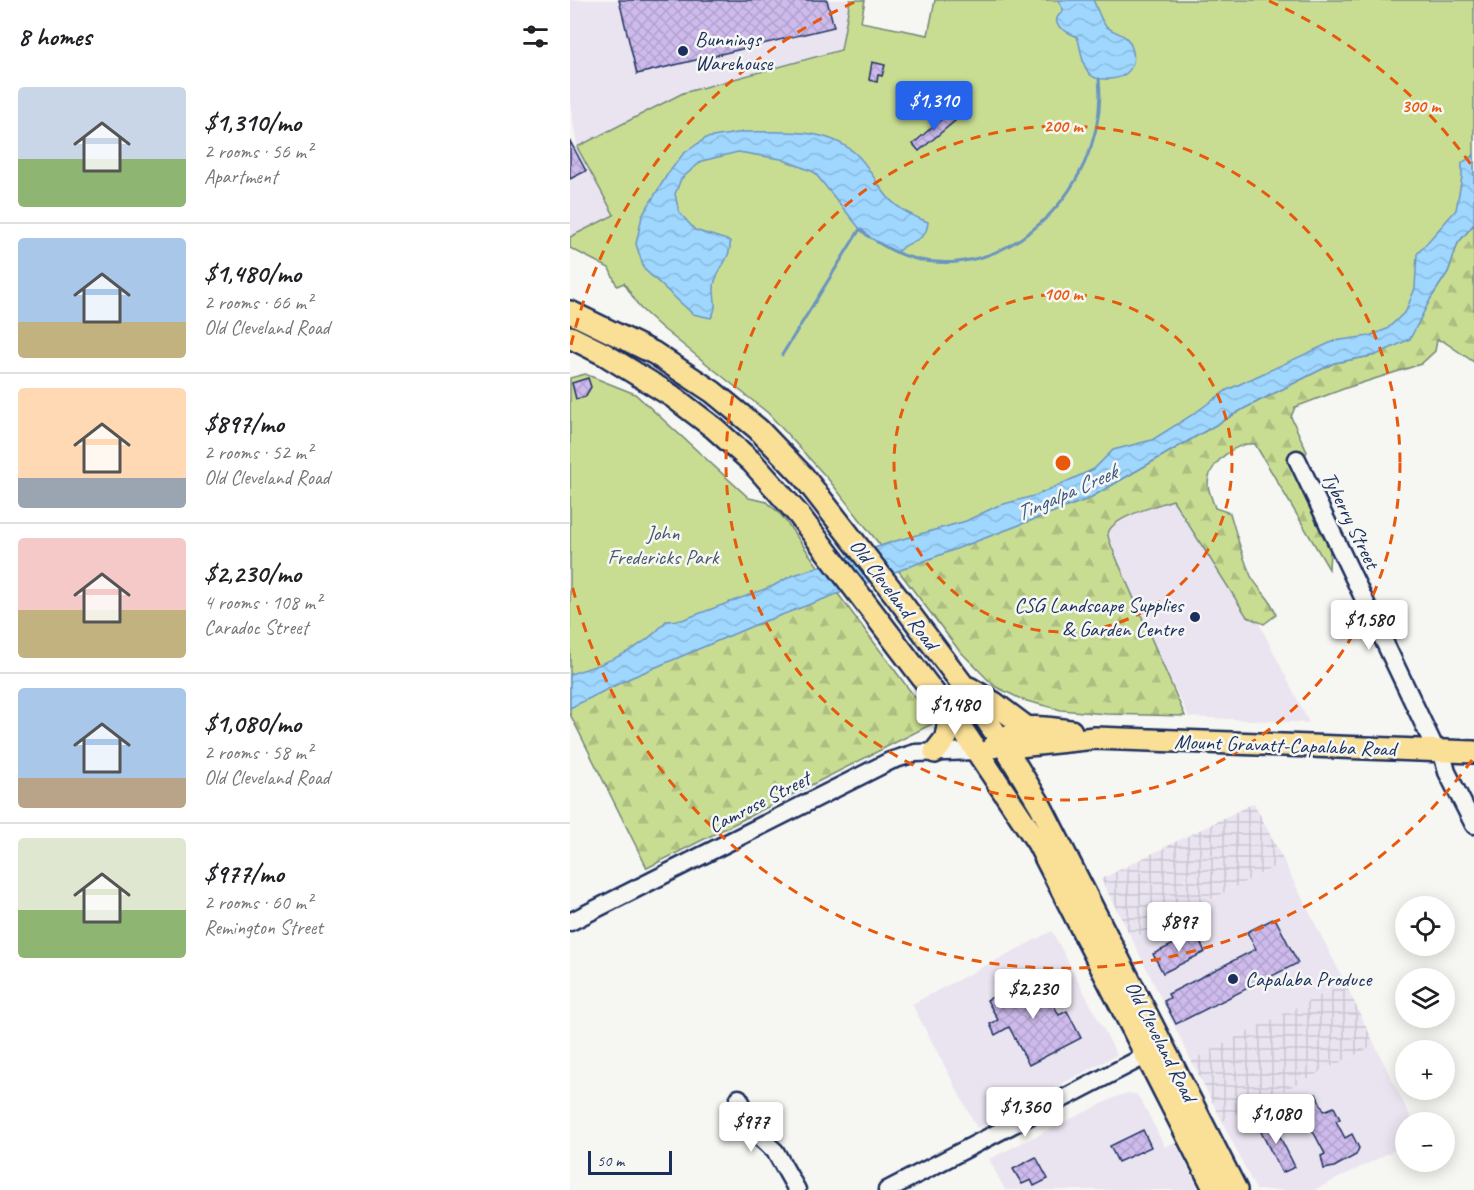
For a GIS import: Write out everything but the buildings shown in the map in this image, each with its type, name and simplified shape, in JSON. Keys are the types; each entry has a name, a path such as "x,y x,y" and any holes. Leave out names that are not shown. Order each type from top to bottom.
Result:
{"main road":[{"name":"Old Cleveland Road","path":"570,312 639,344 713,392 758,429 792,463 816,492 897,597 963,685 1028,784 1082,885 1236,1190"},
{"name":"Old Cleveland Road","path":"570,337 634,371 672,396 714,428 752,462 798,514 950,714 1038,843 1215,1190"},
{"path":"963,685 994,703 1026,727"},
{"path":"935,752 946,738 950,714"},
{"name":"Mount Gravatt-Capalaba Road","path":"1003,744 1009,736 1026,727 1081,732 1095,738"},
{"name":"Mount Gravatt-Capalaba Road","path":"977,751 1003,744 1019,746 1095,738 1474,752"},
{"path":"1028,784 1031,763 1038,752 1065,741"}],"street":[{"name":"Tyberry Street","path":"1297,459 1474,825"},
{"name":"Camrose Street","path":"570,922 909,754 977,751"},
{"path":"887,1190 1147,1055"},
{"path":"739,1098 758,1136 775,1151 797,1190"}],"shaded area":[{"path":"570,0 850,0 842,50 578,147 614,215 570,237 570,151 577,147 570,103"},
{"path":"1188,481 1309,723 1189,717 1094,523"},
{"path":"1254,803 1284,862 1132,939 1101,879"},
{"path":"1284,862 1345,983 1191,1060 1132,939"},
{"path":"1052,931 1117,1055 977,1128 912,1004"},
{"path":"1345,983 1375,1045 1222,1121 1191,1060"},
{"path":"1375,1045 1395,1086 1395,1100 1402,1100 1408,1112 1395,1112 1395,1150 1314,1190 1256,1190 1222,1121"},
{"path":"1129,1093 1137,1095 1142,1102 1165,1147 1175,1142 1199,1190 1005,1190 989,1159 1118,1096"}],"green space":[{"path":"850,0 865,0 861,22 928,35 935,0 1474,0 1474,189 1399,330 1339,349 1131,464 891,559 829,480 768,413 640,308 624,283 617,286 609,268 570,248 570,237 614,215 577,147 683,93 841,50"},
{"path":"1474,224 1474,362 1443,341 1437,340 1435,351 1421,364 1295,407 1291,417 1307,452 1296,467 1330,549 1329,569 1255,444 1240,446 1224,455 1209,476 1208,484 1215,508 1230,513 1251,576 1271,603 1276,615 1264,624 1247,617 1173,500 1135,513 1116,523 1110,529 1108,535 1111,545 1185,716 1106,714 1061,710 1023,700 994,686 958,649 898,570 1088,499 1245,408 1334,363 1376,355 1431,298 1448,272 1458,243"},
{"name":"John Fredericks Park","path":"585,374 635,394 749,498 767,502 782,516 827,579 570,685 570,378"},
{"path":"827,579 934,723 647,868 570,714 570,685"}],"water":[{"path":"1058,0 1093,0 1105,25 1124,36 1130,43 1133,60 1130,70 1116,78 1103,79 1098,79 1088,73 1077,37 1063,30 1056,22 1063,10"},
{"path":"744,132 802,133 830,139 843,145 863,161 892,202 928,222 927,229 920,238 896,253 860,229 814,172 781,159 738,152 702,161 681,179 675,194 679,212 695,230 730,241 730,246 715,281 714,313 711,318 693,314 644,269 636,244 642,216 683,154 706,138"},
{"name":"Tingalpa Creek","path":"1474,155 1474,224 1458,243 1448,272 1431,298 1410,339 1376,355 1334,363 1245,408 1088,499 755,625 628,679 570,708 570,674 622,655 646,640 666,621 682,620 773,586 791,576 892,542 966,521 997,506 1037,495 1094,469 1113,450 1152,440 1227,390 1334,341 1369,336 1387,329 1406,311 1415,288 1417,254 1456,210 1462,163"}],"waterway":[{"path":"877,242 918,259 959,262 998,251 1033,229 1063,199 1085,162 1097,122 1099,79"},
{"path":"782,355 860,229 869,237"}],"place":[{"name":"Bunnings Warehouse","path":"683,51"},
{"name":"CSG Landscape Supplies & Garden Centre","path":"1195,617"},
{"name":"Capalaba Produce","path":"1233,979"}]}
